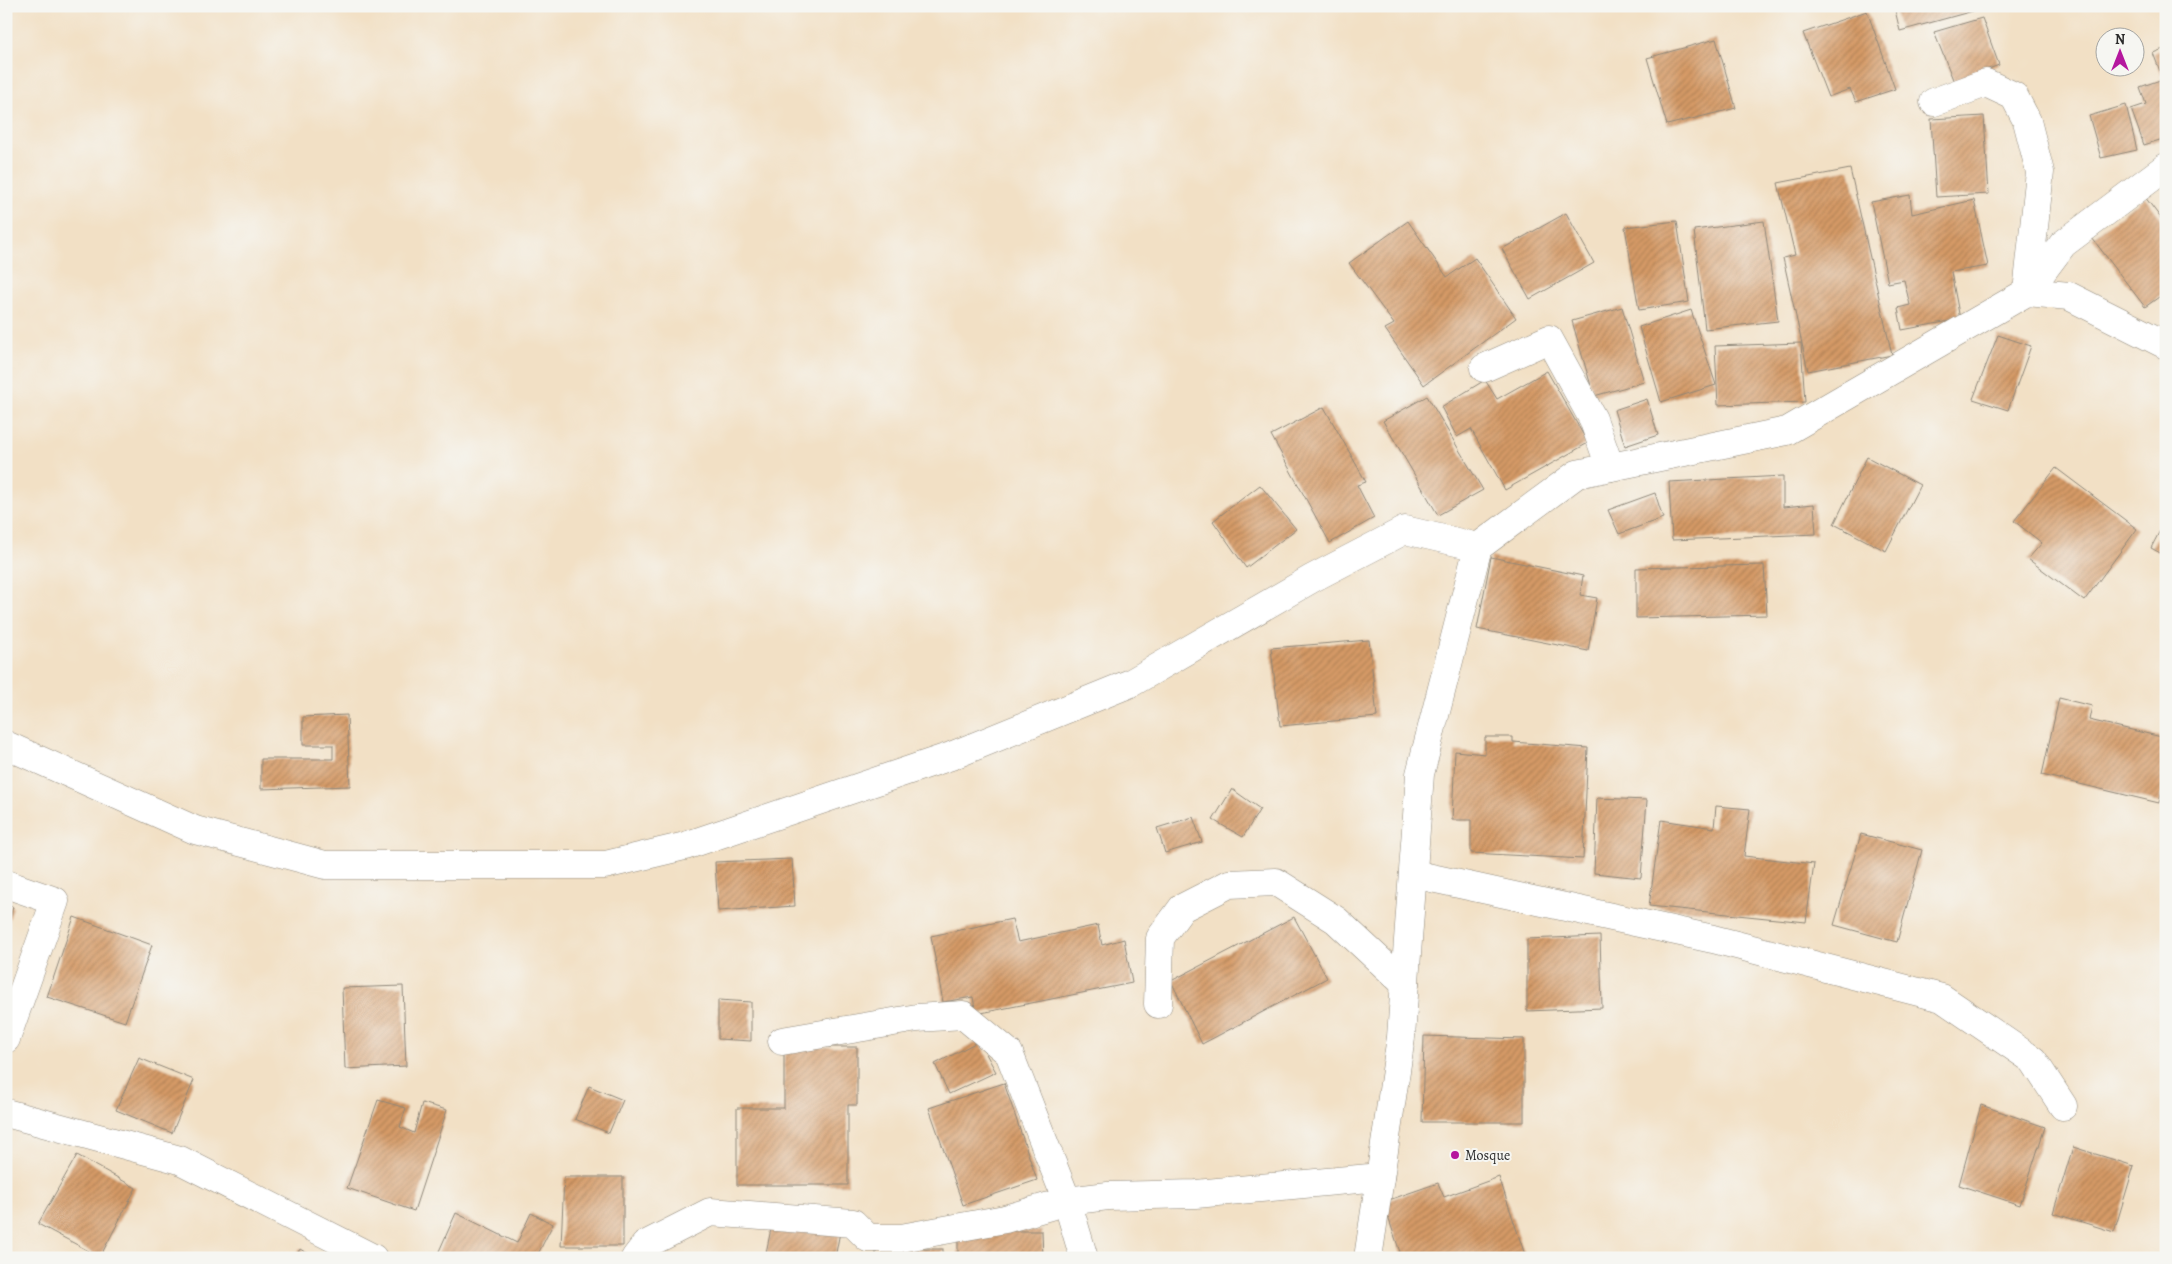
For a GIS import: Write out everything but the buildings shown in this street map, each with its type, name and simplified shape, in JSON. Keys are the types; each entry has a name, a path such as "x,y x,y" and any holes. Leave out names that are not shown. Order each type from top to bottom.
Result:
{"street":[{"path":"1934,102 1986,84 2014,96 2027,120 2040,172 2027,292"},
{"path":"1368,1258 1401,1037 1420,774 1478,547 1577,474 1787,431 2027,292 2063,244 2166,167"},
{"path":"2027,292 2069,296 2166,345"},
{"path":"1484,368 1549,339 1593,419 1610,467"},
{"path":"6,745 195,830 325,865 605,865 686,846 951,756 1131,683 1313,578 1404,530 1478,547"},
{"path":"1413,874 1713,939 1942,998 2033,1060 2063,1106"},
{"path":"1158,1004 1160,938 1182,908 1229,884 1276,882 1336,920 1404,984"},
{"path":"6,884 55,901 6,1039"},
{"path":"782,1041 917,1018 962,1015 1009,1053 1067,1201 1084,1258"},
{"path":"6,1113 180,1160 373,1258"},
{"path":"635,1258 645,1245 710,1212 852,1223 868,1238 901,1238 1005,1218 1067,1201 1108,1196 1196,1194 1380,1177"}],"place":[{"name":"Mosque","path":"1455,1155"}]}
